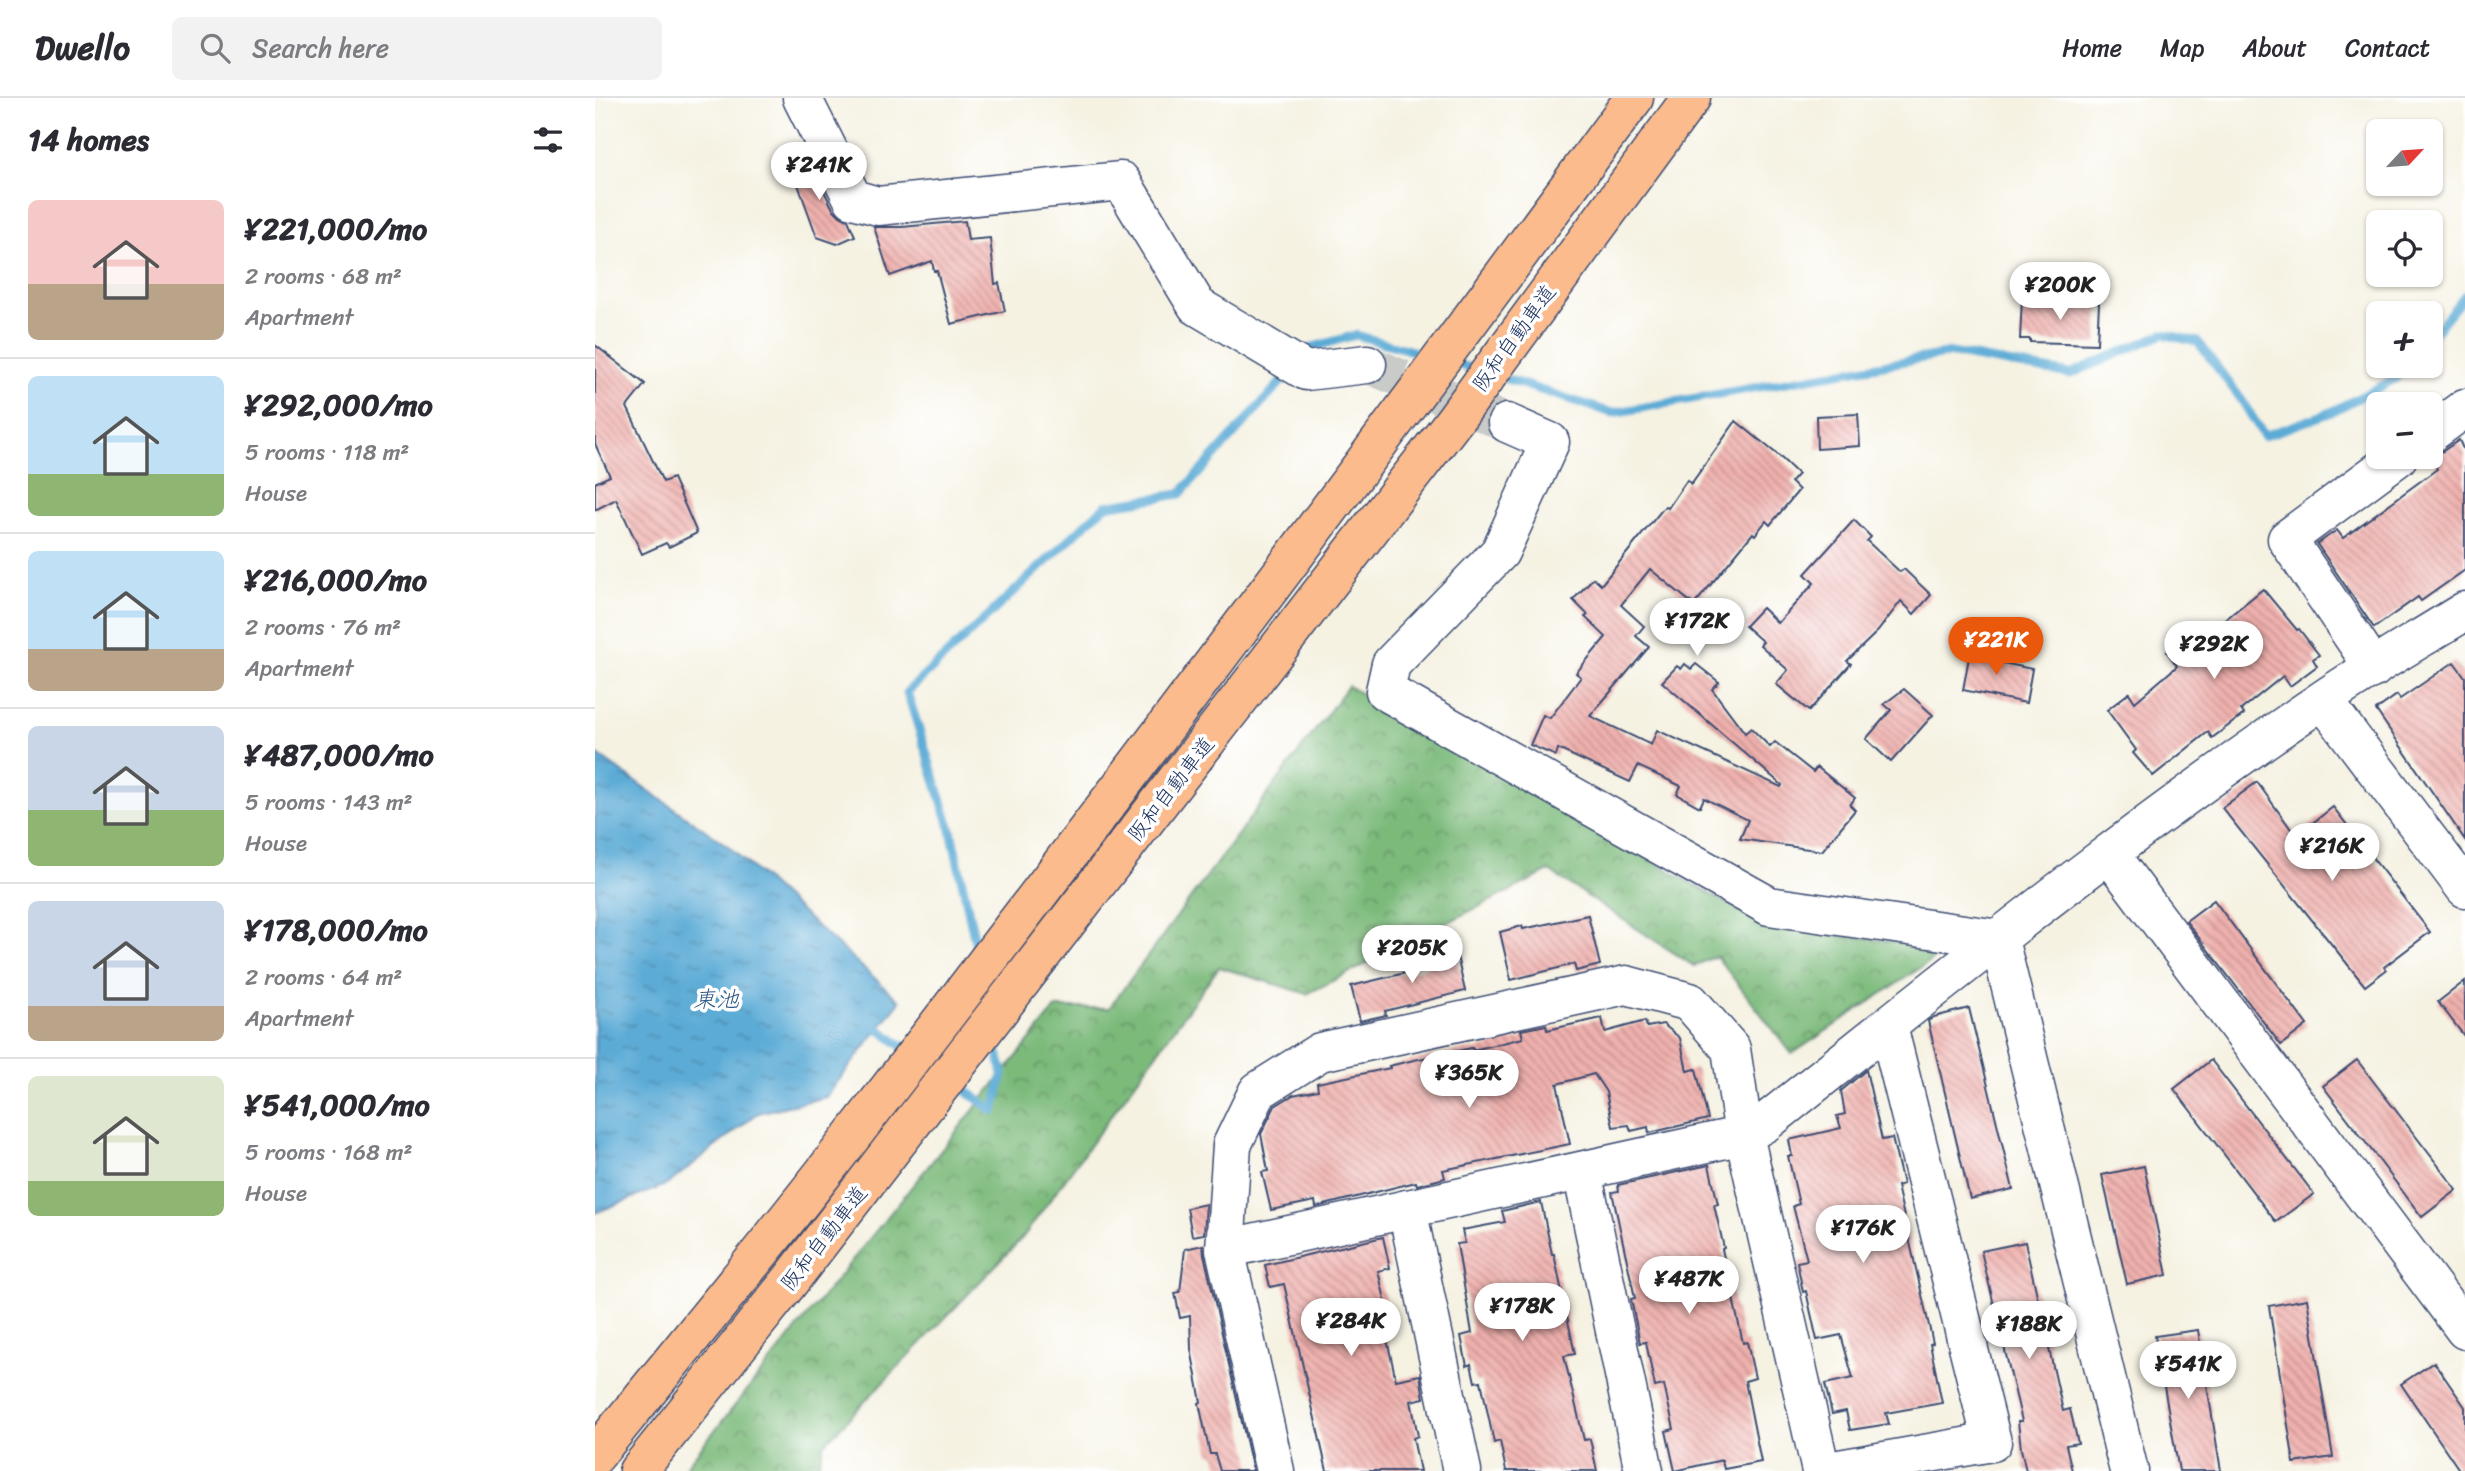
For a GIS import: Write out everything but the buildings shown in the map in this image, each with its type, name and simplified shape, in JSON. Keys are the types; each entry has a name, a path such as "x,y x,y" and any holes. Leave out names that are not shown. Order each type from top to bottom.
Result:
{"highway":[{"name":"阪和自動車道","path":"595,1456 829,1166 982,968 1479,309 1634,98"},
{"name":"阪和自動車道","path":"638,1471 1013,994 1455,418 1691,98"}],"street":[{"path":"802,98 853,199 878,206 1121,181 1197,306 1306,371 1367,364"},
{"path":"2443,424 2465,408"},
{"path":"1507,423 1550,442 1500,552 1391,664 1385,691 1769,906 1999,939"},
{"path":"2374,668 2287,539 2382,469"},
{"path":"1225,1250 1744,1135 1765,1123 2186,796 2323,700 2465,611"},
{"path":"2323,700 2465,888"},
{"path":"2110,855 2465,1329"},
{"path":"1999,939 2129,1471"},
{"path":"1275,1471 1225,1250 1232,1145 1258,1091 1320,1052 1626,985 1690,1002 1731,1049 1744,1135 1821,1471"},
{"path":"1828,1471 1992,1442 1888,1026"},
{"path":"1582,1171 1644,1471"},
{"path":"1407,1209 1462,1471"}],"green space":[{"path":"1348,686 1768,927 1950,948 1792,1054 1716,956 1694,966 1549,871 1307,994 1219,967 1023,1237 824,1444 817,1471 682,1471 1056,1008 1109,1008"}],"water":[{"name":"東池","path":"595,753 728,846 900,1001 826,1097 758,1113 668,1184 595,1213"}],"waterway":[{"path":"2443,322 2465,295"},
{"path":"1497,376 1612,413 1951,353 2070,374 2163,334 2198,342 2241,399 2264,436 2329,413 2396,378"},
{"path":"1303,358 1313,347 1356,335 1430,356"},
{"path":"1450,362 1480,371"},
{"path":"978,956 951,830 907,692 1105,506 1180,494 1291,371"},
{"path":"869,1022 909,1051"},
{"path":"955,1083 994,1111 1003,1074 994,1035"}],"tunnel":[{"path":"1367,364 1507,423"}]}
